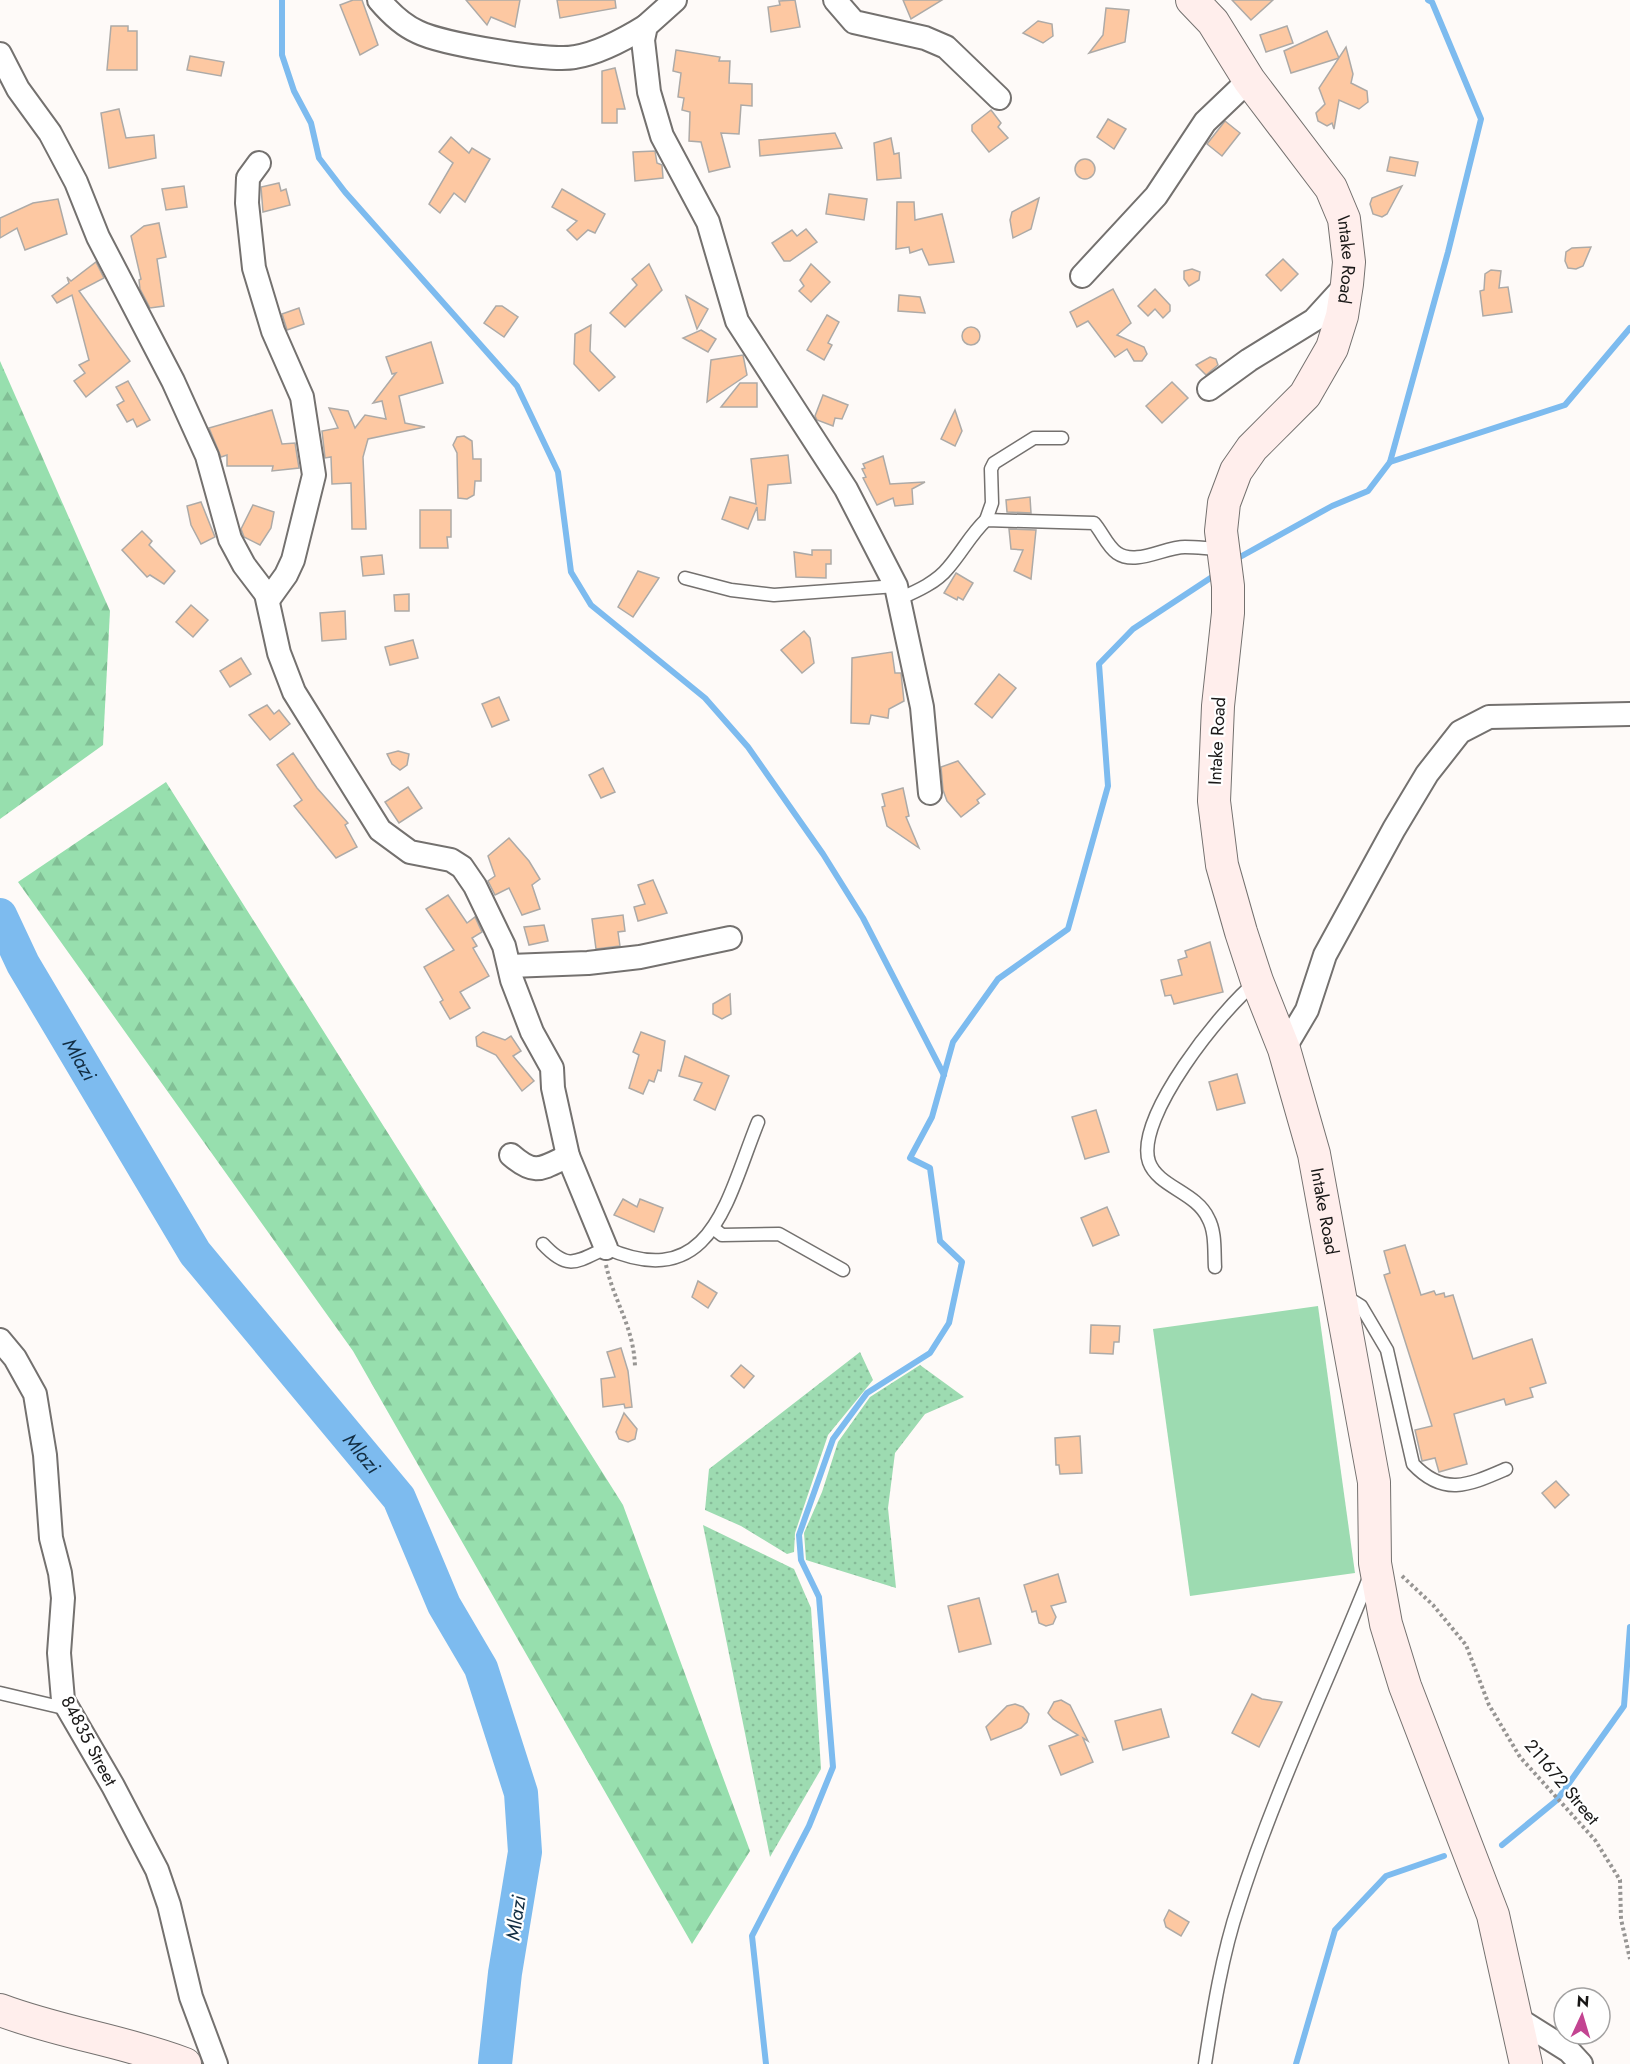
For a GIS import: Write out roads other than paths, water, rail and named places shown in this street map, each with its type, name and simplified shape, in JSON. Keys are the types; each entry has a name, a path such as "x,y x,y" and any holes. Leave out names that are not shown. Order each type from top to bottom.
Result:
{"street":[{"path":"379,0 388,11 418,33 459,45 554,58 574,58 594,52 646,27 675,0"},
{"path":"835,0 854,21 925,38 946,47 999,98"},
{"name":"Intake Road","path":"1192,0 1213,22 1249,80 1331,188 1344,219 1349,262 1347,284 1339,327 1332,348 1305,395 1252,448 1236,471 1224,503 1221,531 1228,613 1218,706 1214,801 1222,864 1257,981 1284,1049 1314,1154 1342,1293 1374,1482 1375,1557 1386,1624 1405,1686 1493,1915 1518,2019 1526,2064"},
{"path":"646,27 643,40 649,92 662,136 708,222 737,321 846,489 899,592 922,707 930,794"},
{"path":"0,54 18,88 50,133 76,182 98,237 173,381 207,456 230,539 268,600 279,653 294,692 380,830 410,852 446,858 462,867 475,886 504,946 512,980 532,1032 552,1068 553,1088 568,1156 606,1248"},
{"path":"1082,276 1156,196 1205,122 1249,80"},
{"path":"259,163 248,178 247,203 254,268 273,331 302,397 314,475 293,560 286,576 268,600"},
{"path":"1209,389 1249,360 1314,320 1347,284"},
{"path":"1284,1049 1307,1010 1325,955 1394,829 1427,774 1460,732 1490,717 1630,714"},
{"path":"510,966 588,963 640,957 730,938"},
{"path":"512,1155 526,1168 535,1170 568,1156"},
{"name":"84835 Street","path":"0,1340 15,1358 35,1394 45,1455 51,1538 60,1572 63,1598 60,1679 63,1700 113,1786 157,1870 169,1905 191,1997 216,2064"},
{"path":"0,2010 67,2031 154,2052 185,2064"},
{"path":"1518,2019 1569,2051 1581,2064"}],"lane":[{"path":"685,578 731,590 766,594 899,592 921,589 947,570 975,531 986,520 992,503 991,469 994,463 1034,438 1062,438"},
{"path":"986,520 1094,523 1109,545 1117,553 1127,557 1143,557 1184,547 1223,549"},
{"path":"1215,1268 1213,1230 1208,1217 1187,1193 1157,1174 1149,1163 1149,1130 1170,1089 1192,1056 1235,998 1257,981"},
{"path":"543,1244 557,1259 567,1262 580,1260 606,1248 627,1257 664,1261 684,1256 699,1245 713,1228 758,1122"},
{"path":"713,1228 722,1235 779,1234 843,1270"},
{"path":"1342,1293 1361,1306 1387,1350 1413,1464 1426,1477 1439,1484 1460,1485 1506,1469"},
{"path":"1205,2064 1212,2014 1238,1905 1375,1557"},
{"path":"0,1693 68,1708"}],"waterway":[{"path":"282,0 282,55 294,91 311,123 319,158 345,192 517,386 558,472 571,572 591,605 705,698 748,747 823,854 863,918 944,1075"},
{"path":"1390,462 1448,252 1481,119 1432,2 1428,0"},
{"path":"1240,557 1332,506 1368,491 1390,462 1565,405 1630,328"},
{"path":"766,2064 752,1936 809,1826 833,1767 819,1597 801,1560 799,1535 833,1439 867,1393 930,1353 949,1323 962,1262 940,1241 930,1168 910,1158 932,1117 953,1042 998,979 1068,929 1108,786 1099,664 1133,629 1212,577"},
{"name":"Mlazi","path":"0,915 23,964 195,1253 399,1498 444,1605 481,1668 521,1793 525,1852 505,1973 495,2064"},
{"path":"1502,1845 1557,1800 1624,1706 1630,1627"},
{"path":"1296,2064 1335,1930 1386,1876 1444,1856"}]}
